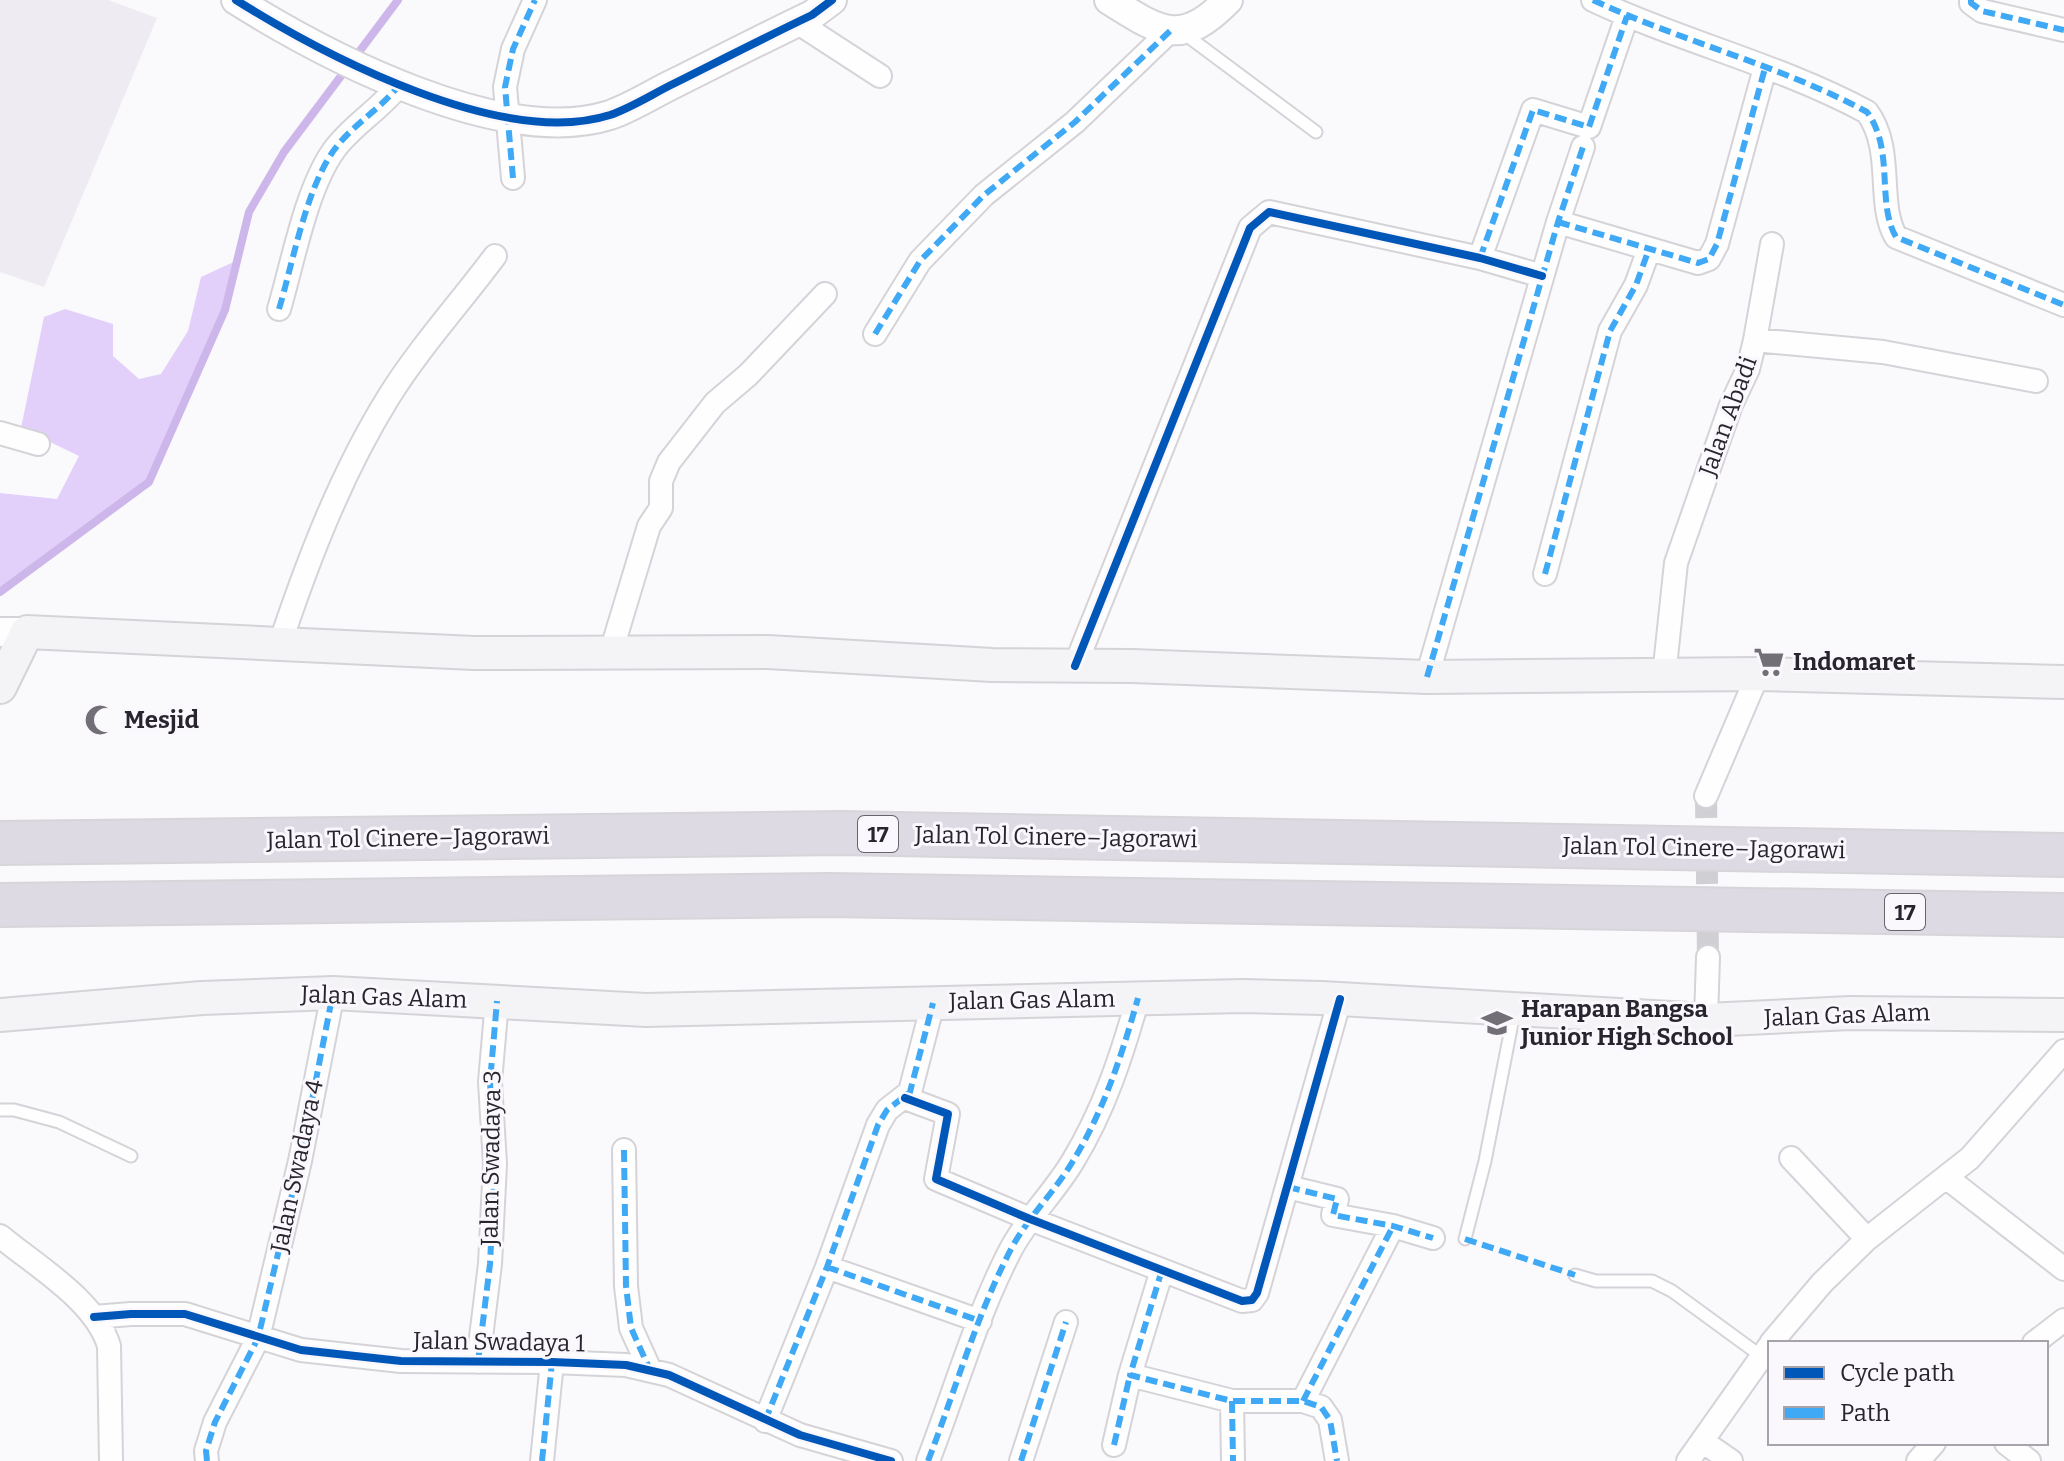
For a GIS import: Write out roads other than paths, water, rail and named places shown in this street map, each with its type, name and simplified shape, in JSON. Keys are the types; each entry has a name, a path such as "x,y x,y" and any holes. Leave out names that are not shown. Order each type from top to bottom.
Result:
{"highway":[{"path":"1755,849 2064,829"},
{"name":"Jalan Tol Cinere–Jagorawi","path":"0,843 840,833 2064,855"},
{"name":"17","path":"0,905 829,895 2064,915"},
{"path":"1745,909 2064,944"}],"main road":[{"path":"0,687 13,632 474,653 768,652 992,665 1427,677 1758,674 2064,682"},
{"name":"Jalan Gas Alam","path":"0,1015 202,998 333,993 633,1010 1138,998 1340,999 1706,1020 1887,1013 2064,1015"}],"street":[{"path":"236,0 370,73 506,119 553,123 609,115 797,22 832,0"},
{"path":"513,178 505,87 513,49 535,0"},
{"path":"1109,0 1148,23 1176,31"},
{"path":"875,334 920,261 984,195 1075,122 1176,31 1214,14 1228,0"},
{"path":"1971,0 1982,11 2064,30"},
{"path":"1598,1 1627,16 1765,68 1867,112 1880,140 1890,222 1896,237 2064,305"},
{"path":"1480,258 1533,110 1589,127 1627,16"},
{"path":"797,22 880,76"},
{"path":"1558,222 1698,263 1709,259 1717,244 1765,68"},
{"path":"279,309 315,185 325,164 351,131 400,84"},
{"path":"1427,677 1542,276 1583,147"},
{"path":"1075,666 1250,228 1269,212 1480,258 1542,276"},
{"path":"1755,340 1772,244"},
{"path":"1545,574 1610,331 1636,285 1649,249"},
{"path":"280,644 306,566 375,421 391,394 495,256"},
{"path":"611,652 649,526 661,508 661,481 669,462 715,403 748,375 825,294"},
{"name":"Jalan Abadi","path":"1664,676 1676,563 1731,405 1748,369 1755,340 1883,352 2036,381"},
{"path":"0,433 38,444"},
{"path":"1706,796 1758,674"},
{"path":"1706,1020 1708,957"},
{"name":"Jalan Swadaya 4","path":"207,1461 206,1451 215,1422 258,1338 300,1161 333,993"},
{"path":"928,1461 980,1321 1011,1249 1072,1164 1091,1130 1120,1062 1138,998"},
{"path":"905,1098 948,1114 936,1179 1242,1301 1252,1300 1257,1293 1288,1187 1340,999"},
{"name":"Jalan Swadaya 3","path":"478,1362 490,1264 495,1164 490,1082 497,1001"},
{"path":"765,1421 827,1267 878,1125 887,1110 910,1092 933,1003"},
{"path":"1774,1341 1822,1283 1867,1239 1916,1198 1947,1178 1977,1150 2064,1051"},
{"path":"624,1150 631,1328 650,1370"},
{"path":"1791,1158 1867,1239"},
{"path":"1947,1178 2064,1269"},
{"path":"1288,1187 1337,1199 1333,1215 1393,1226 1433,1238"},
{"path":"1303,1401 1393,1226"},
{"path":"0,1236 60,1284 104,1331 109,1346 111,1461"},
{"path":"827,1267 980,1321"},
{"path":"1114,1445 1130,1375 1162,1270"},
{"name":"Jalan Swadaya 1","path":"94,1317 185,1314 301,1350 356,1357 401,1361 626,1365 669,1375 765,1421 837,1447 891,1461"},
{"path":"2037,1341 2064,1320"},
{"path":"1021,1461 1066,1322"},
{"path":"1688,1461 1768,1348"},
{"path":"542,1461 552,1362"},
{"path":"1130,1375 1232,1401 1303,1401 1321,1407 1330,1420 1337,1461"},
{"path":"1232,1401 1233,1461"},
{"path":"1702,1441 1731,1461"},
{"path":"1918,1461 1932,1445"},
{"path":"2009,1445 2029,1461"}],"lane":[{"path":"1176,31 1316,132"},
{"path":"1465,1239 1485,1161 1514,1010"},
{"path":"0,1110 14,1110 59,1122 131,1156"},
{"path":"1575,1275 1596,1281 1652,1281 1768,1348"}],"waterway":[{"path":"0,592 149,482 225,310 249,212 284,152 398,0"}],"tunnel":[{"path":"1706,796 1708,957"}],"place":[{"name":"Indomaret","path":"1769,662"},
{"name":"Mesjid","path":"100,720"},
{"name":"Harapan Bangsa Junior High School","path":"1497,1023"}]}
